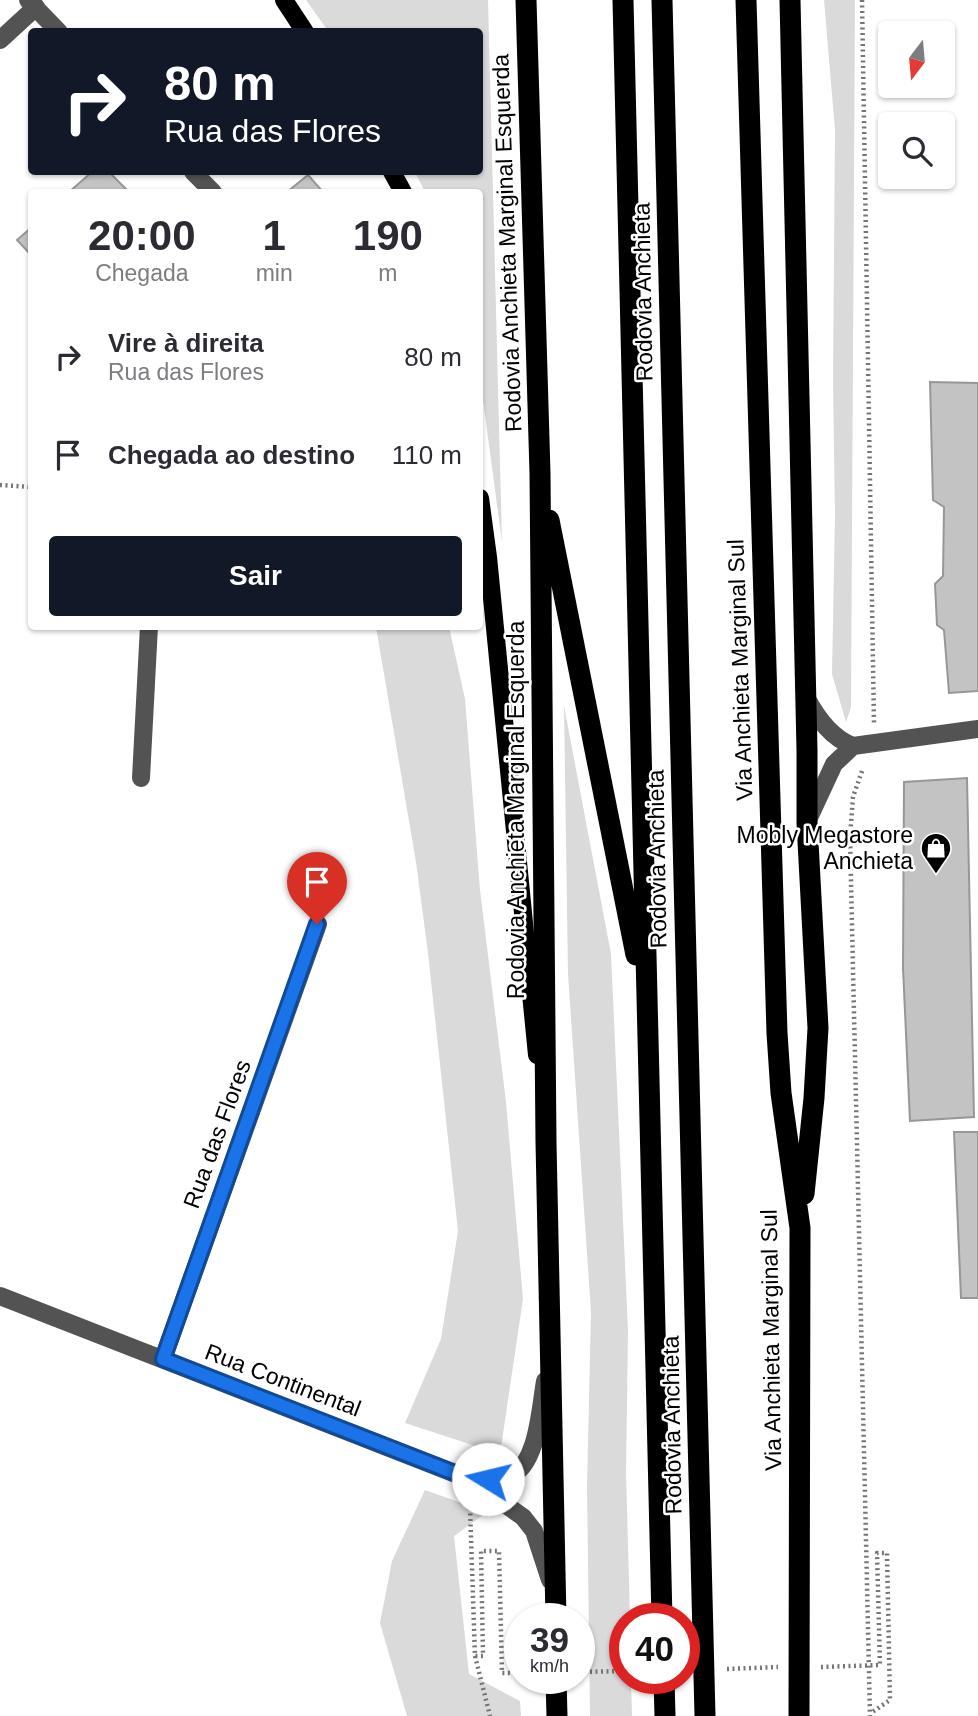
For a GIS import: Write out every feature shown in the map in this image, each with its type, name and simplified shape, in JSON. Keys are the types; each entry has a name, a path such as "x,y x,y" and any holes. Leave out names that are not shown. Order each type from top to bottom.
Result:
{"highway":[{"name":"Rodovia Anchieta Marginal Esquerda","path":"526,0 540,473 545,1142 555,1603"},
{"name":"Rodovia Anchieta","path":"623,0 662,1603"},
{"name":"Rodovia Anchieta","path":"662,0 705,1716"},
{"name":"Via Anchieta Marginal Sul","path":"746,0 777,1033 800,1228 799,1716"},
{"path":"790,0 807,823 818,1028 814,1098 800,1228"},
{"path":"540,473 648,1017"},
{"path":"556,1694 557,1716"},
{"path":"664,1694 665,1716"}],"main road":[{"path":"284,0 302,28"},
{"path":"484,550 545,1142"}],"street":[{"path":"0,40 32,4 55,28"},
{"path":"196,175 210,189"},
{"path":"141,778 149,630"},
{"path":"805,695 824,726 838,739 853,746 978,729"},
{"path":"807,823 834,764 853,746"},
{"name":"Rua das Flores","path":"163,1359 317,924"},
{"name":"Rua Continental","path":"0,1296 470,1479 523,1517 534,1531 555,1597"},
{"name":"Rua Continental","path":"470,1479 507,1478 521,1470 532,1452 550,1356"}],"path":[{"path":"862,0 875,745 859,776 853,797 850,837 870,1715"},
{"path":"0,485 28,487"},
{"path":"470,1479 475,1656 490,1716"},
{"path":"475,1656 483,1656 481,1551 499,1551 504,1673"},
{"path":"870,1715 890,1700 887,1553 877,1553 880,1665"}],"shaded area":[{"path":"306,0 488,0 502,542 483,400 483,189 424,189 416,175 483,175 483,28 326,28"},
{"path":"824,0 855,0 851,707 846,722 832,674 835,516 835,130"},
{"path":"377,630 450,630 465,699 480,890 506,1102 523,1299 500,1454 405,1423 441,1339 458,1231 416,862"},
{"path":"564,706 611,954 628,1331 626,1472 630,1603 609,1603 609,1694 631,1694 632,1716 590,1716 590,1694 595,1694 595,1603 589,1603 587,1485 591,1312 568,974"},
{"path":"425,1490 487,1512 454,1536 469,1674 520,1701 521,1716 407,1716 380,1623 392,1561"}],"building":[{"path":"89,175 112,175 126,189 72,189"},
{"path":"308,175 320,189 291,189"},
{"path":"28,230 28,252 17,240"},
{"path":"930,382 978,383 978,691 949,693 944,630 937,625 935,584 943,576 944,507 933,500"},
{"name":"Mobly Megastore Anchieta","path":"967,778 974,1117 910,1121 903,968 904,782"},
{"path":"954,1132 978,1132 978,1298 961,1298"}],"place":[{"name":"Mobly Megastore Anchieta","path":"936,875"}],"route":[{"path":"317,924 163,1359 470,1479 488,1479"}]}
